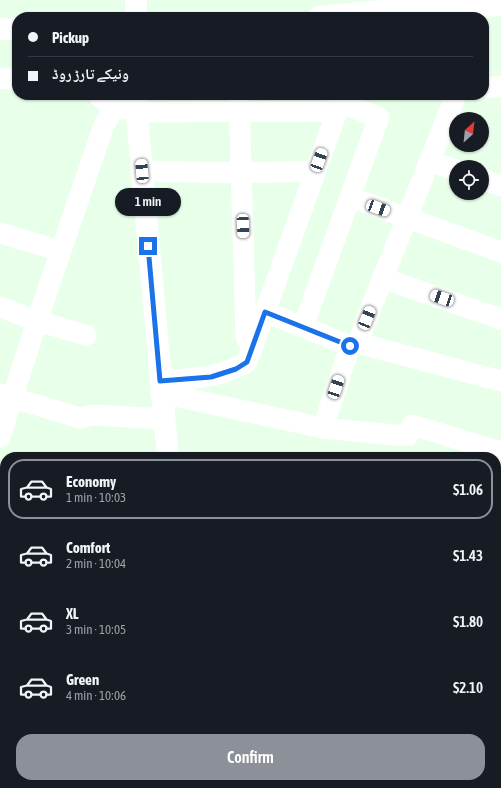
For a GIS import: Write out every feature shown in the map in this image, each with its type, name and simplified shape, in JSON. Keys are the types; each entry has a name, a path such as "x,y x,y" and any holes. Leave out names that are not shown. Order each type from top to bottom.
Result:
{"main road":[{"path":"136,0 136,12"},
{"path":"361,12 378,10 488,10"},
{"path":"0,29 12,29"},
{"path":"136,105 167,452"}],"street":[{"path":"0,78 12,79"},
{"path":"489,87 501,87"},
{"path":"104,100 114,109"},
{"path":"323,428 354,344 454,100"},
{"path":"239,103 246,337 253,347"},
{"path":"161,387 211,377 236,369 247,362 340,103"},
{"path":"0,437 6,396 38,321 104,125 114,109 136,105 340,103 379,117 303,327"},
{"path":"429,161 449,168"},
{"path":"142,171 241,173 315,171"},
{"path":"489,182 501,186"},
{"path":"350,197 501,252"},
{"path":"0,232 61,250"},
{"path":"382,278 501,319"},
{"path":"0,307 86,336"},
{"path":"265,312 303,327 354,344 501,381"},
{"path":"161,387 323,428 408,435 412,425 501,452"},
{"path":"6,396 80,418 94,416 164,419"}],"route":[{"path":"148,246 160,381 211,377 236,369 247,362 265,312 350,346"}]}
